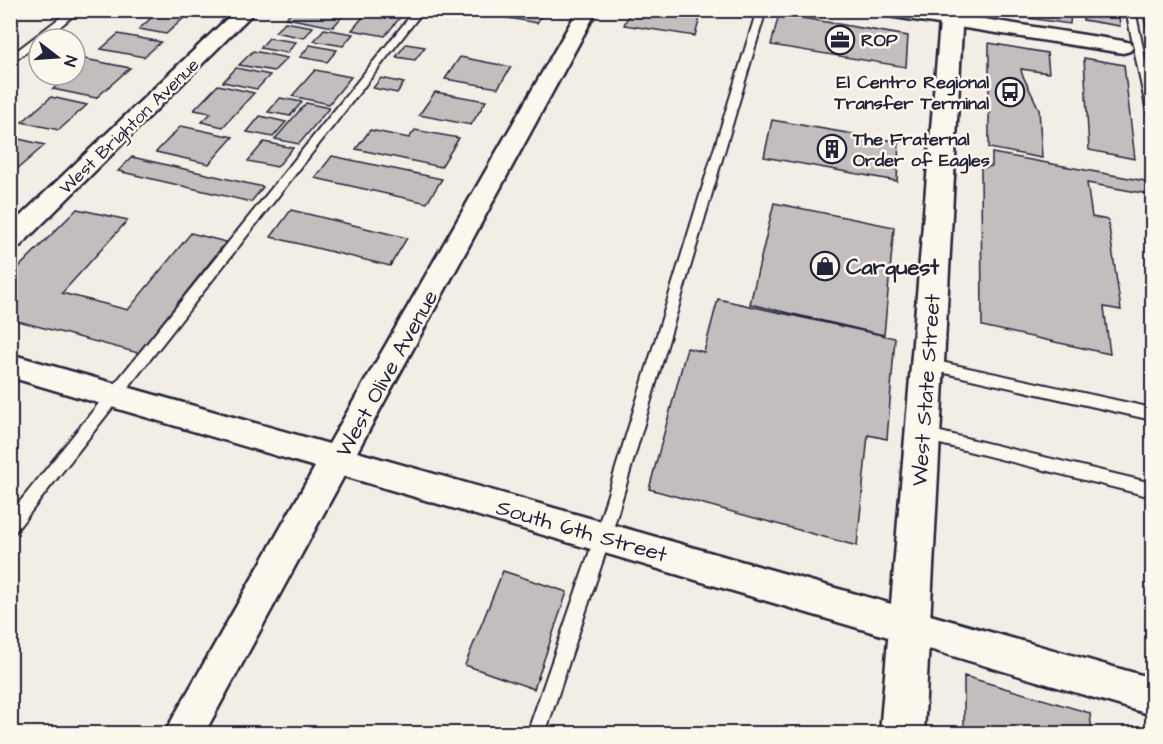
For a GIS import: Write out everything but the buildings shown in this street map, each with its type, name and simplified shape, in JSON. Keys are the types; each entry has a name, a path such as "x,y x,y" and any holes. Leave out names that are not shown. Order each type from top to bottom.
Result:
{"street":[{"name":"West Brighton Avenue","path":"10,241 247,10"},
{"name":"West Olive Avenue","path":"183,734 588,10"},
{"path":"888,10 952,15 1123,47"},
{"name":"West State Street","path":"903,734 908,625 952,15"},
{"name":"South 6th Street","path":"10,365 1152,697"}],"lane":[{"path":"54,27 76,10"},
{"path":"10,527 420,10"},
{"path":"536,734 603,536 762,10"},
{"path":"1130,10 1152,112"},
{"path":"10,61 27,48"},
{"path":"927,364 1152,414"},
{"path":"922,434 1152,490"}],"place":[{"name":"ROP","path":"840,40"},
{"name":"El Centro Regional Transfer Terminal","path":"1010,92"},
{"name":"The Fraternal Order of Eagles","path":"832,149"},
{"name":"Carquest","path":"825,266"}]}
